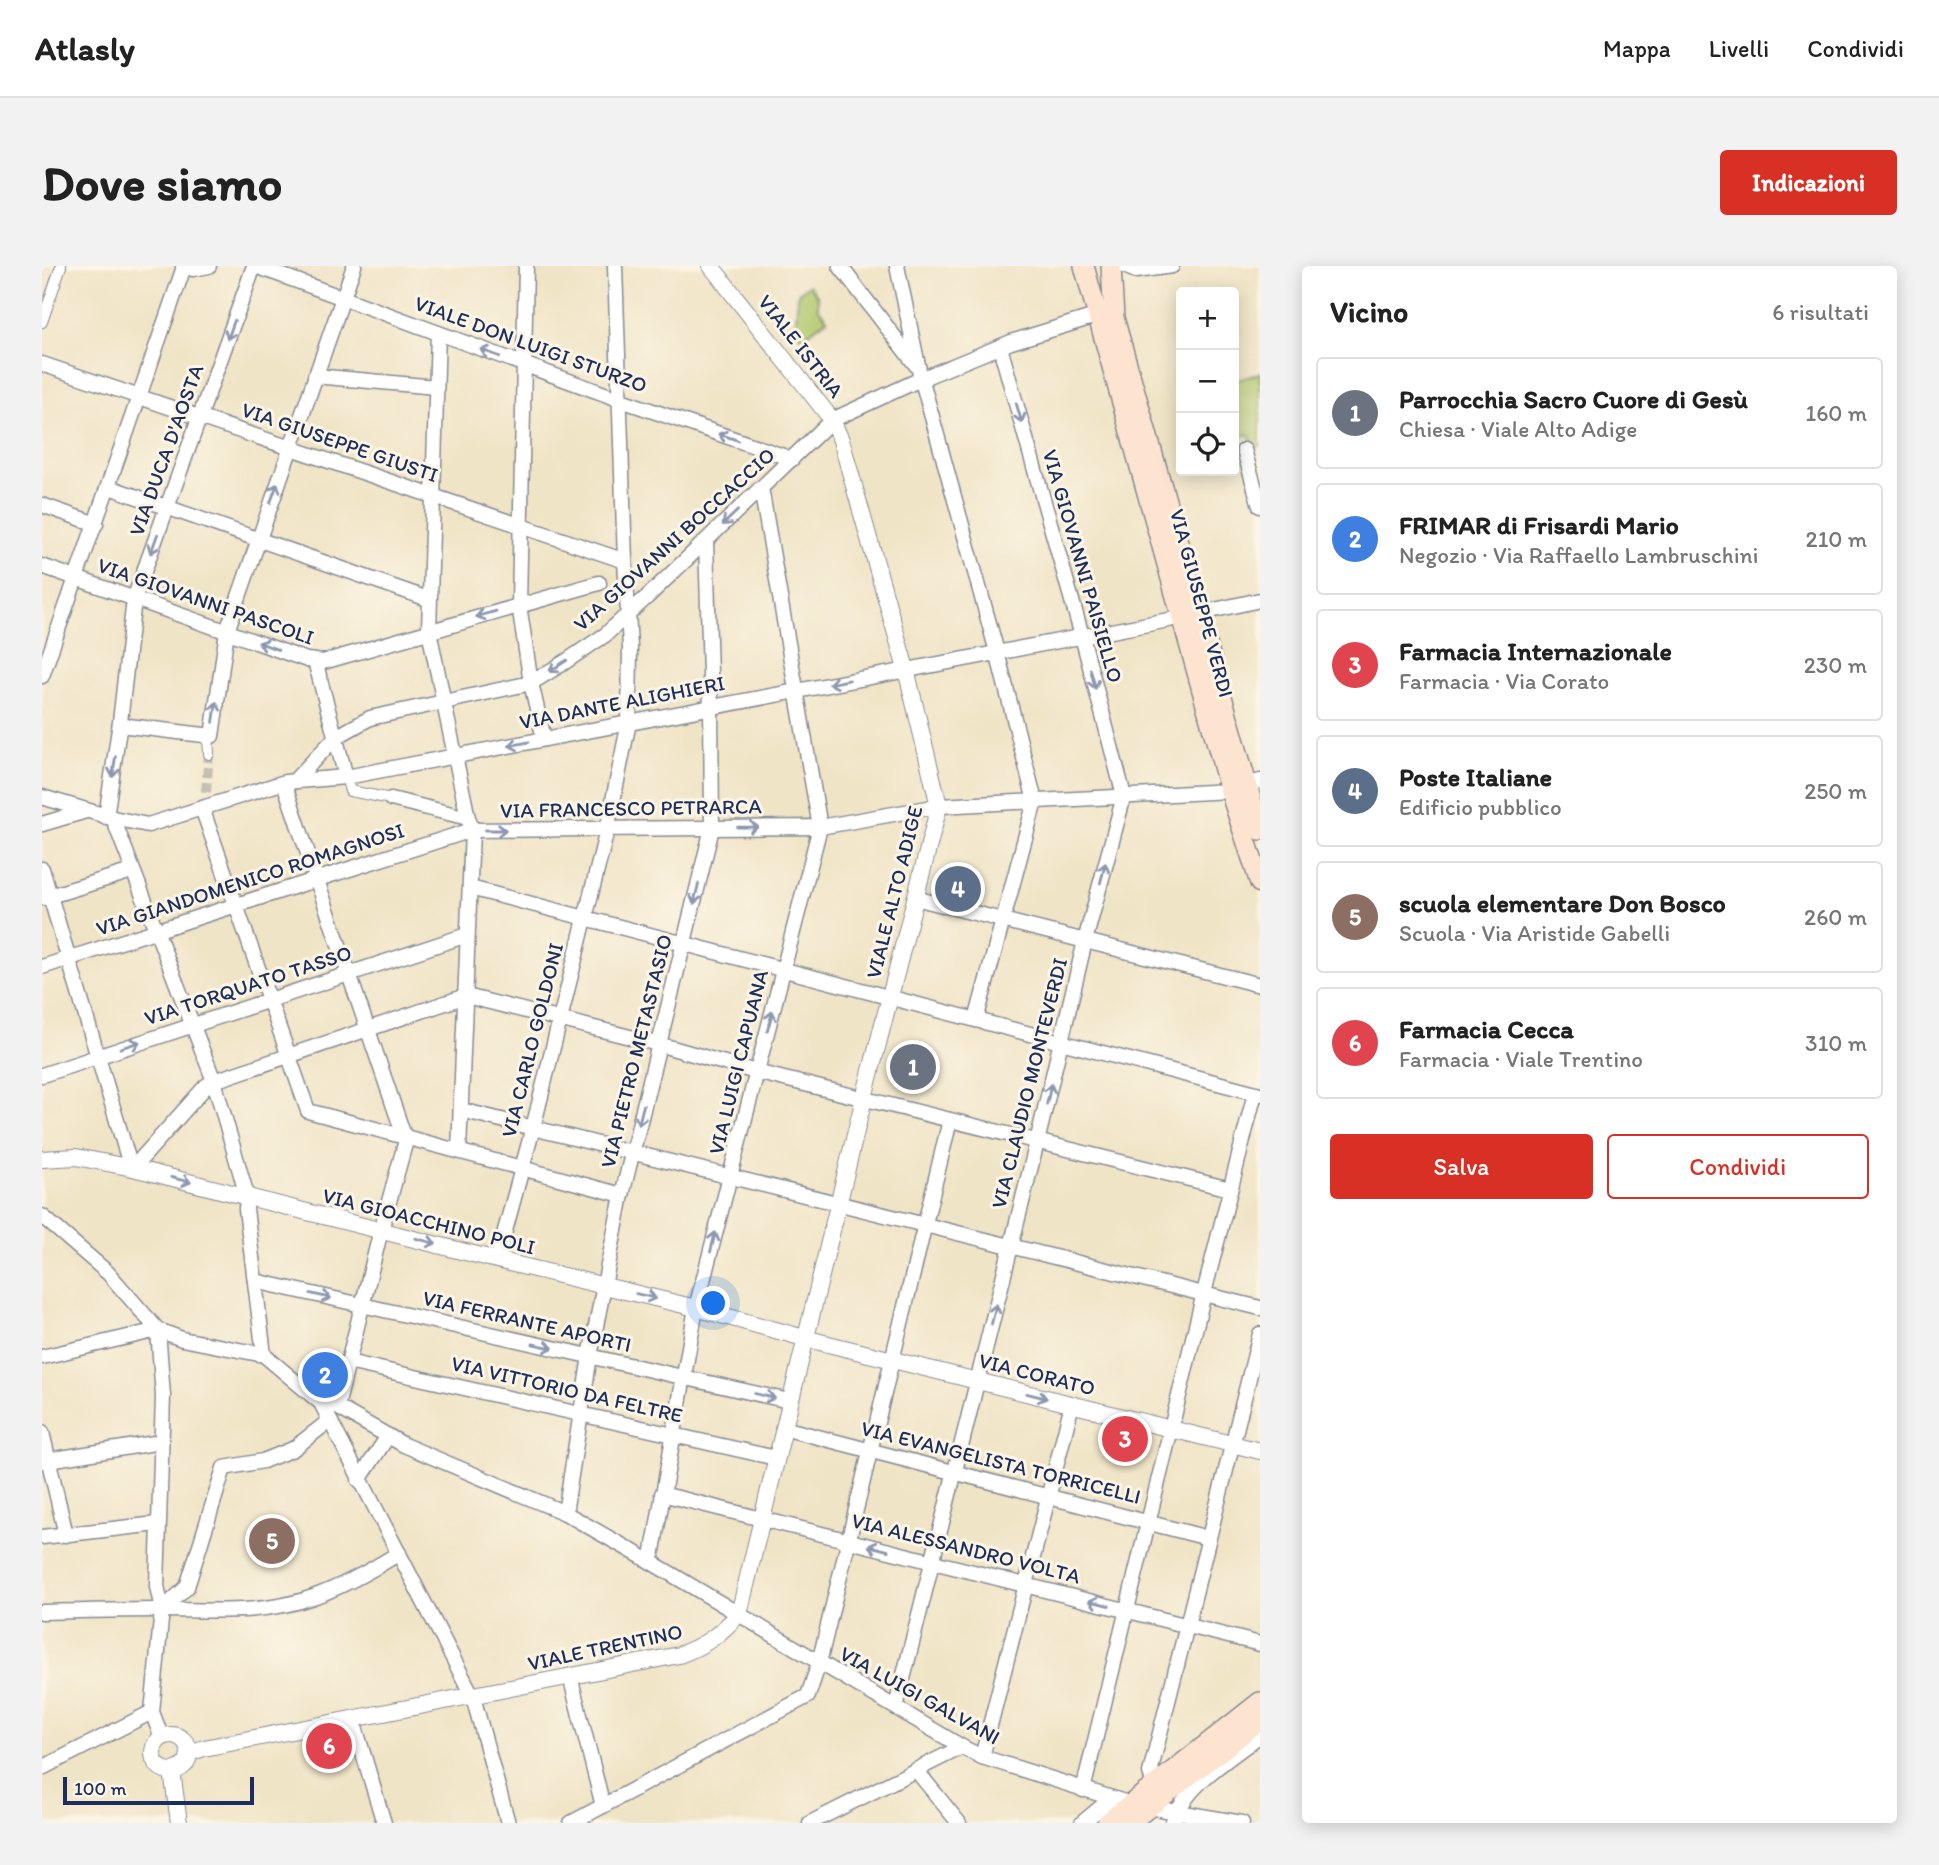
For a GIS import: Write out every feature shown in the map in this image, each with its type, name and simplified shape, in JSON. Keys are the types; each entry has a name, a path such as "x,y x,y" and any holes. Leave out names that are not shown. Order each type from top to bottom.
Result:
{"main road":[{"name":"VIA GIUSEPPE VERDI","path":"1084,266 1245,786"},
{"name":"VIA GIUSEPPE VERDI","path":"1111,266 1114,318 1190,615"},
{"path":"1245,786 1260,830"},
{"path":"1245,786 1260,883"},
{"path":"1130,1808 1154,1785 1260,1702"},
{"path":"1107,1823 1260,1720"}],"street":[{"path":"42,322 61,266"},
{"path":"42,676 141,397 184,266 193,269 209,266"},
{"name":"VIALE DON LUIGI STURZO","path":"255,266 792,460"},
{"name":"VIA DUCA D'AOSTA","path":"110,817 134,599 255,266"},
{"path":"120,725 212,736 227,631 354,266"},
{"path":"526,266 519,605 531,683 544,739"},
{"name":"VIA CARLO GOLDONI","path":"497,1260 585,920 629,722 631,658 615,266"},
{"path":"840,266 921,374"},
{"path":"897,266 921,374 1035,801 976,1020"},
{"path":"1112,289 1130,268 1172,266"},
{"name":"VIALE ISTRIA","path":"713,267 832,420"},
{"path":"832,420 921,374 1099,315"},
{"path":"438,333 429,631 470,824 470,888 459,1151"},
{"name":"VIA GIOVANNI PAISIELLO","path":"1000,347 1082,636 1124,796"},
{"name":"VIA GIUSEPPE GIUSTI","path":"42,364 625,561"},
{"path":"315,376 436,387"},
{"name":"VIA GIOVANNI BOCCACCIO","path":"289,781 336,737 370,718 531,683 605,635 832,420"},
{"name":"VIALE ALTO ADIGE","path":"804,1338 939,806 906,669 841,440 832,420"},
{"path":"1244,450 1260,506"},
{"path":"109,487 428,599"},
{"path":"761,488 820,827"},
{"path":"42,505 96,524"},
{"name":"VIA PIETRO METASTASIO","path":"565,1513 590,1356 622,1195 712,828 712,707 706,541"},
{"name":"VIA GIOVANNI PASCOLI","path":"42,566 323,662 599,583"},
{"name":"VIA DANTE ALIGHIERI","path":"42,797 86,811 148,825 289,781 346,777 1260,600"},
{"path":"315,661 346,777"},
{"path":"208,736 209,754"},
{"name":"VIA FRANCESCO PETRARCA","path":"346,777 350,791 391,799 470,824 607,830 820,827 939,806 1245,786"},
{"path":"289,781 317,880 405,1136 337,1407"},
{"name":"VIA CLAUDIO MONTEVERDI","path":"895,1707 1085,941 1124,796"},
{"path":"202,808 307,1111 622,1195"},
{"path":"42,824 86,811"},
{"path":"110,817 194,1024 214,1081 247,1196 246,1209 264,1355"},
{"name":"VIA GIANDOMENICO ROMAGNOSI","path":"42,967 317,880 470,824"},
{"name":"VIA LUIGI CAPUANA","path":"651,1562 696,1308 820,827"},
{"path":"42,869 46,897 69,959 132,1168"},
{"path":"46,897 132,871"},
{"path":"470,888 1258,1094 1230,1189 1083,1790"},
{"path":"915,898 1260,985"},
{"name":"VIA TORQUATO TASSO","path":"42,1075 467,935"},
{"path":"132,1168 206,1086 214,1081 466,996 658,1044 756,1072 1230,1189"},
{"path":"461,1110 1260,1308"},
{"path":"571,1823 808,1696 819,1663 894,1360 950,1120"},
{"name":"VIA GIOACCHINO POLI","path":"42,1158 76,1157 132,1168 696,1308 804,1338"},
{"path":"42,1216 108,1273 158,1330 183,1339 264,1355 321,1403 473,1697 509,1823"},
{"name":"VIA FERRANTE APORTI","path":"255,1281 789,1401"},
{"path":"42,1357 158,1330"},
{"path":"158,1330 163,1396 157,1586 162,1610 152,1712 162,1738"},
{"path":"1154,1785 1150,1773 1260,1334"},
{"path":"739,1614 804,1338"},
{"name":"VIA CORATO","path":"804,1338 1260,1451"},
{"name":"VIA VITTORIO DA FELTRE","path":"348,1362 776,1458"},
{"name":"VIA LUIGI GALVANI","path":"321,1403 337,1407 388,1436 565,1513 982,1757 1130,1808 1174,1817 1242,1823"},
{"path":"982,1757 1072,1404"},
{"path":"162,1610 187,1587 224,1468 263,1461 293,1449 329,1421"},
{"name":"VIA EVANGELISTA TORRICELLI","path":"783,1428 1208,1538"},
{"path":"42,1432 45,1461 66,1535"},
{"path":"359,1480 388,1436"},
{"path":"45,1461 161,1442"},
{"name":"VIA ALESSANDRO VOLTA","path":"662,1494 1260,1644"},
{"path":"42,1538 158,1524"},
{"path":"42,1612 220,1612 266,1609 338,1588 399,1553"},
{"name":"VIALE TRENTINO","path":"189,1753 679,1655 700,1647 715,1637 739,1614"},
{"path":"570,1676 603,1806"},
{"path":"42,1768 152,1712"},
{"path":"353,1720 384,1823"},
{"path":"174,1735 185,1742 189,1753 186,1763 173,1771 161,1768 154,1758 155,1746 162,1738 174,1735"},
{"path":"1174,1817 1191,1789 1260,1735"},
{"path":"812,1823 962,1747"},
{"path":"916,1770 959,1823"},
{"path":"173,1771 179,1823"},
{"path":"1082,1823 1130,1808"}],"green space":[{"path":"809,285 818,297 818,308 827,319 802,338 795,329 798,327 798,293"},
{"path":"1260,373 1260,446 1253,448 1249,434 1239,437 1239,379"}],"tunnel":[{"path":"206,792 209,754"}],"place":[{"name":"Poste Italiane","path":"958,889"},
{"name":"Parrocchia Sacro Cuore di Gesù","path":"913,1067"},
{"name":"FRIMAR di Frisardi Mario","path":"325,1375"},
{"name":"Farmacia Internazionale","path":"1125,1439"},
{"name":"scuola elementare Don Bosco","path":"272,1541"},
{"name":"Farmacia Cecca","path":"329,1746"}]}
